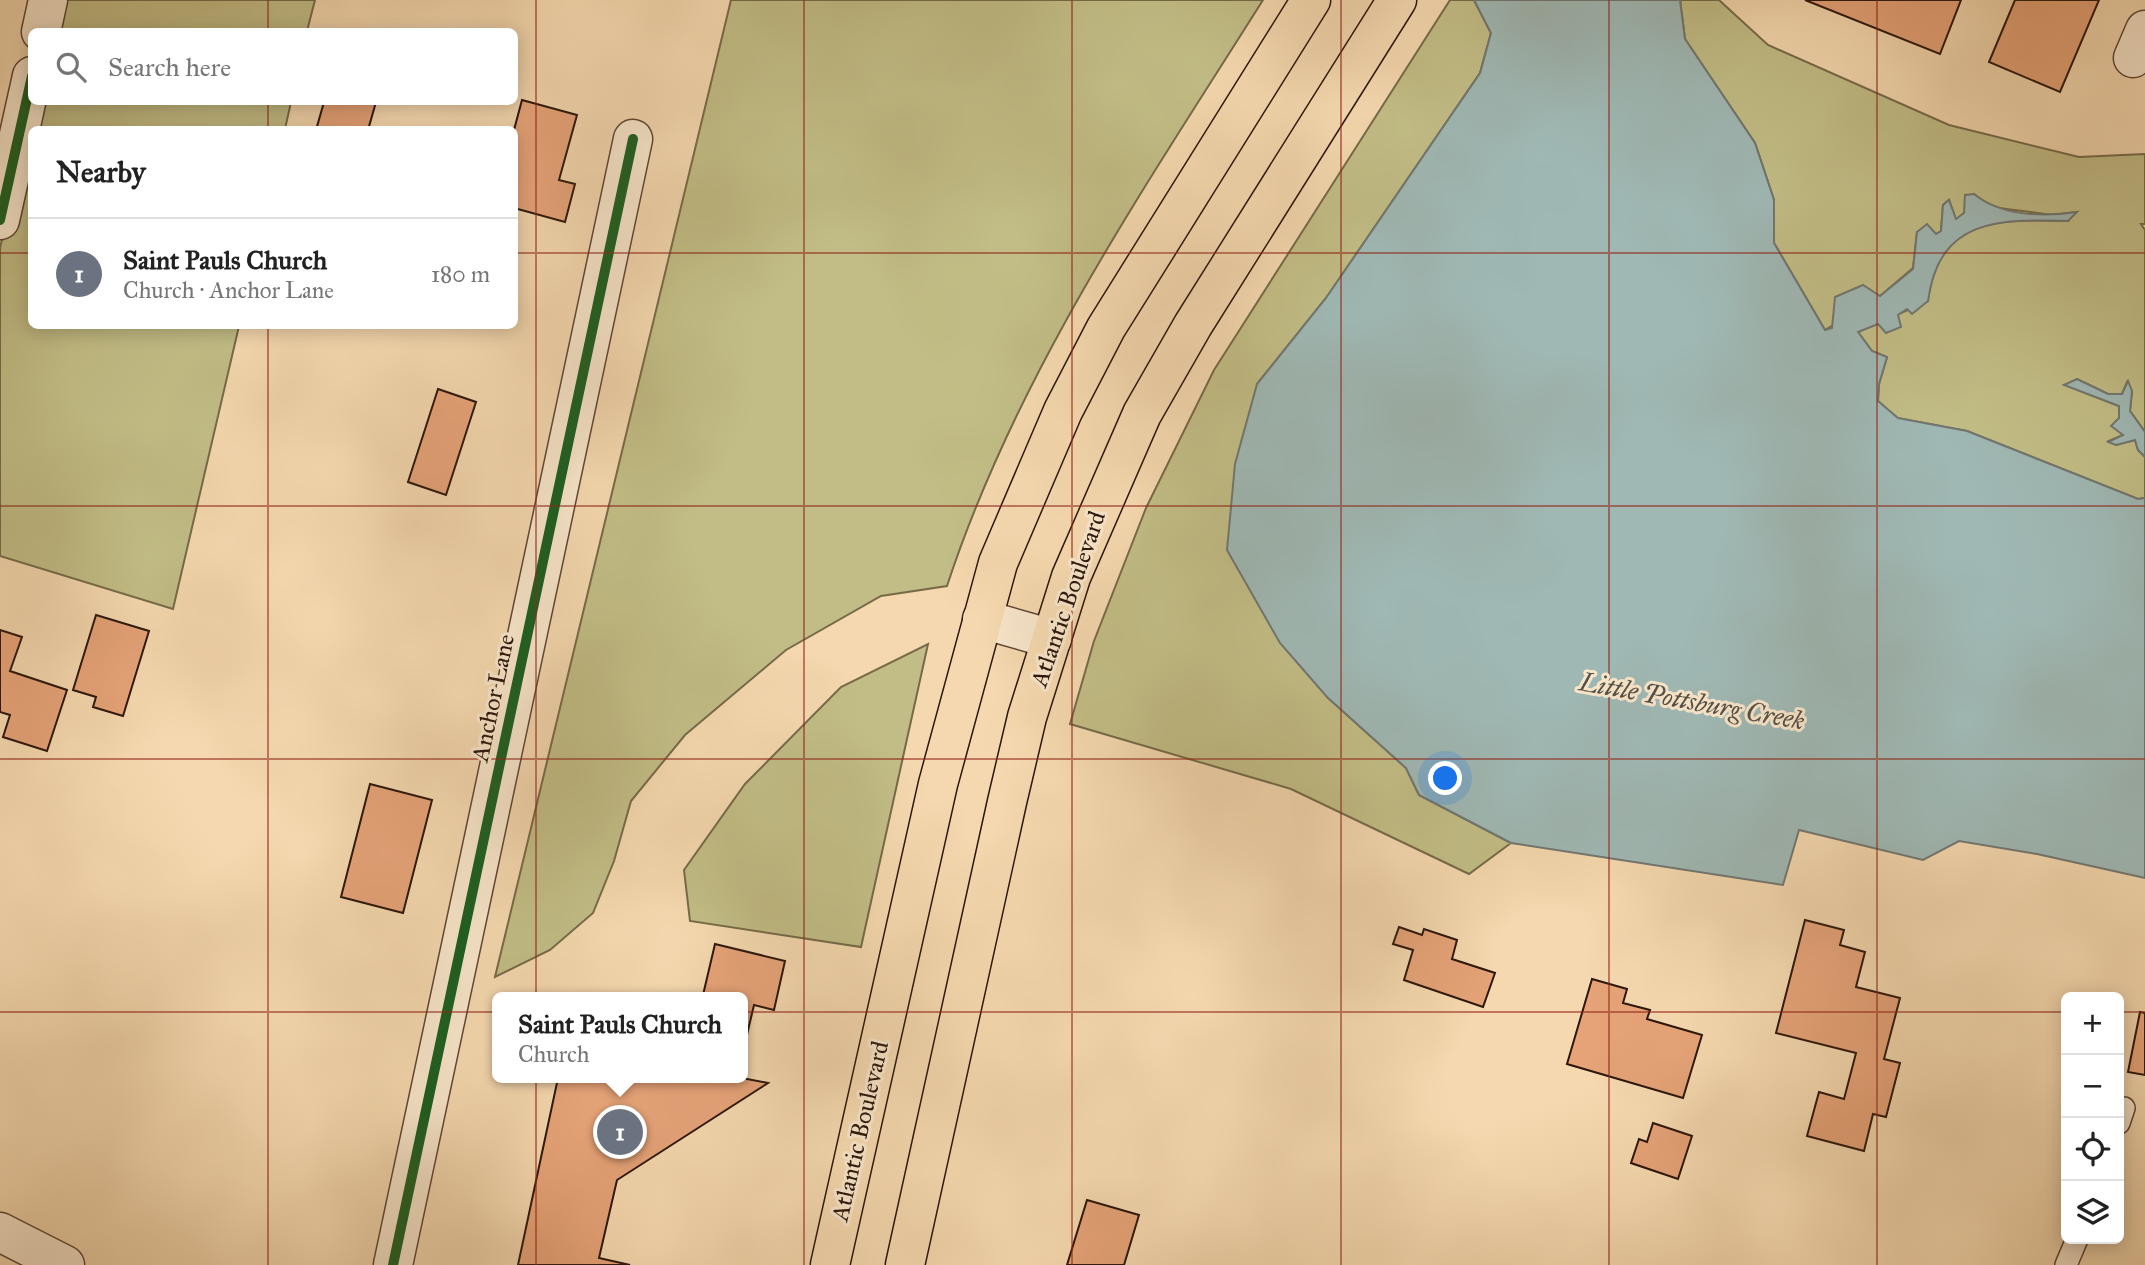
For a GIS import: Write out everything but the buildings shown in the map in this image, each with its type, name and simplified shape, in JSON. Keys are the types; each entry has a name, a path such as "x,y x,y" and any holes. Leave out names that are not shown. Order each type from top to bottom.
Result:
{"main road":[{"name":"Atlantic Boulevard","path":"830,1265 938,784 998,563 1063,411 1106,328 1311,0"},
{"name":"Atlantic Boulevard","path":"905,1265 1010,790 1052,639 1086,539 1142,414 1193,325 1397,0"}],"street":[{"path":"42,28 48,0"},
{"path":"0,220 28,94"},
{"name":"Anchor Lane","path":"393,1265 634,139"},
{"path":"982,619 1052,639"},
{"path":"0,1232 65,1265"}],"lane":[{"path":"2066,1265 2075,1244"}],"shaded area":[{"path":"57,0 315,0 308,28 51,28"},
{"path":"731,0 1263,0 1129,212 1046,357 1009,431 976,507 947,586 881,596 786,650 685,735 631,801 614,861 593,913 550,950 495,977"},
{"path":"1450,0 1474,0 1491,33 1480,73 1326,298 1257,384 1327,697 1406,768 1419,795 1511,843 1469,874 1291,789 1070,724 1094,641 1146,508 1214,370"},
{"path":"1680,0 1719,0 1768,45 1949,125 2079,157 2145,154 2145,224 2141,224 2145,230 2145,432 2130,411 2132,391 2127,382 2122,394 2108,394 2077,379 2065,385 2119,406 2123,435 2109,441 2116,445 2135,440 2138,450 2145,457 2145,498 2138,499 1967,431 1897,418 1878,401 1879,384 1887,357 1872,351 1858,332 1928,301 1934,273 1945,253 1959,238 1996,223 2068,221 2076,212 2053,215 1991,207 1974,194 1964,213 1956,220 1949,200 1943,205 1941,231 1936,234 1917,232 1913,268 1880,296 1825,330 1774,243 1774,200 1755,143 1685,39"},
{"path":"33,105 290,105 286,126 28,126"},
{"path":"28,128 28,329 238,329 173,609 0,556 0,248"},
{"path":"928,644 861,947 690,921 684,870 745,784 841,687"}],"water":[{"name":"Little Pottsburg Creek","path":"1474,0 1680,0 1685,39 1755,143 1774,200 1774,243 1825,330 1832,328 1835,297 1863,285 1880,296 1913,269 1917,232 1927,224 1936,234 1941,231 1943,205 1949,200 1956,219 1964,213 1965,195 1974,194 2009,211 2037,214 2077,212 2068,221 2019,221 1976,229 1959,239 1945,253 1934,274 1928,301 1912,314 1907,309 1898,315 1901,327 1886,333 1878,324 1858,332 1872,351 1887,357 1879,384 1878,401 1898,418 1967,431 2138,499 2145,498 2145,878 2037,854 1959,841 1923,860 1799,830 1783,885 1511,843 1419,795 1406,768 1327,697 1280,643 1227,550 1235,464 1257,384 1326,298 1480,73 1491,33"},
{"path":"2077,379 2108,394 2122,394 2128,381 2132,391 2130,411 2145,432 2145,457 2138,450 2135,440 2116,445 2108,442 2123,435 2111,426 2119,418 2119,406 2064,385"}],"cycle path":[{"path":"0,220 28,94"},
{"path":"393,1265 633,139"}],"place":[{"name":"Saint Pauls Church","path":"620,1132"}]}
